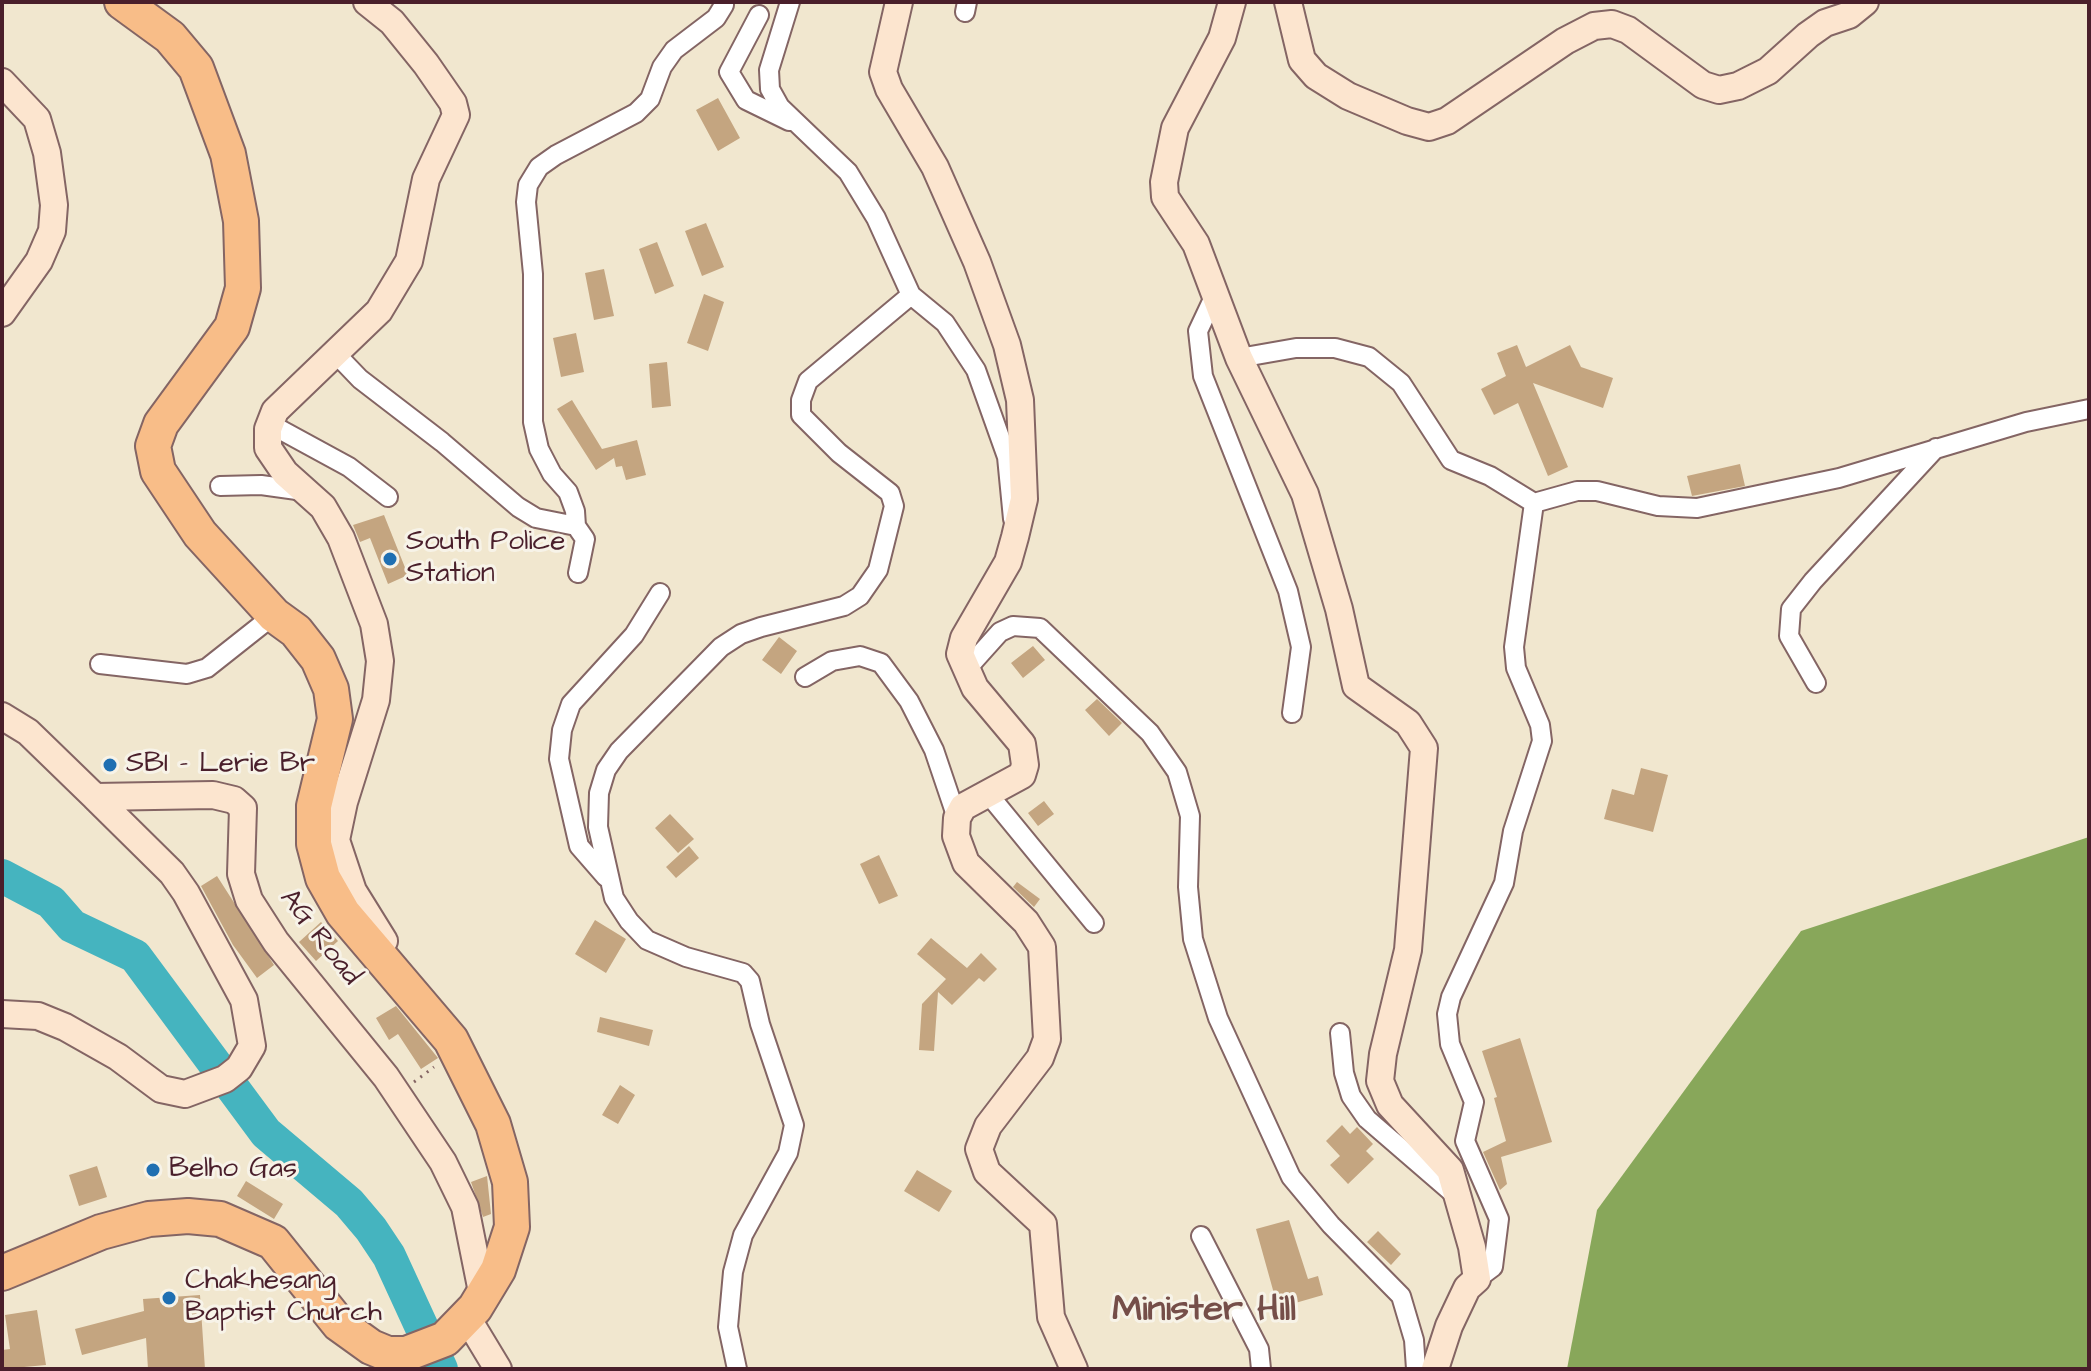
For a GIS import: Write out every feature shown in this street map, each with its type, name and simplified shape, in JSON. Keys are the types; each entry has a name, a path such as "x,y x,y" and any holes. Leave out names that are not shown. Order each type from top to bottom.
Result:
{"highway":[{"path":"2,1273 101,1232 149,1219 188,1216 232,1223 273,1242 339,1324 371,1347 388,1354 406,1354 445,1339 475,1306 498,1270 512,1227 510,1182 493,1124 453,1046 343,913 323,878 314,844 314,806 335,719 331,689 318,659 296,631 274,615 200,534 158,471 153,446 161,424 232,327 243,288 241,221 228,154 196,68 170,37 122,2"}],"main road":[{"path":"367,2 392,22 426,64 453,103 456,115 426,179 417,236 409,261 379,311 275,411 270,424 268,448 274,461 323,507 341,538 374,624 380,661 376,700 344,802 336,840 353,891 373,928 397,957 453,1046"},
{"path":"899,2 883,72 889,89 935,167 977,262 1007,345 1020,400 1024,499 1008,562 964,638 960,654 965,671 1014,732 1025,755 1022,775 963,807 957,818 956,845 966,863 1026,922 1042,947 1047,1039 1040,1058 988,1126 979,1149 987,1172 1043,1224 1051,1317 1074,1369"},
{"path":"1232,2 1222,38 1175,128 1164,182 1172,210 1196,244 1239,358 1305,494 1339,609 1356,686 1408,723 1424,748 1408,950 1383,1054 1380,1081 1390,1105 1450,1170 1460,1200 1477,1279 1467,1288 1449,1326 1435,1369"},
{"path":"1288,2 1302,60 1316,76 1348,96 1429,127 1447,121 1565,41 1594,26 1612,24 1628,30 1703,85 1719,90 1738,86 1768,71 1816,29 1849,15 1865,2"},
{"path":"2,82 37,119 47,153 54,205 52,231 39,261 2,313"},
{"path":"2,716 28,732 172,873 244,1000 252,1046 239,1068 225,1079 185,1094 161,1089 118,1057 65,1027 38,1016 2,1014"},
{"name":"AG Road","path":"95,797 213,795 234,800 243,808 241,874 249,900 276,942 341,1018 398,1094 443,1162 465,1207 475,1306 498,1369"}],"street":[{"path":"790,2 769,70 770,89 780,107 848,172 876,218 911,295 945,323 976,370 1007,457 1015,537"},
{"path":"578,573 585,539 576,526 568,492 552,474 539,449 533,422 533,274 526,202 528,185 539,167 556,155 636,113 650,99 662,67 674,50 716,18 724,5"},
{"path":"759,15 729,72 746,100 802,127"},
{"path":"608,879 598,827 599,793 606,770 619,751 721,647 741,634 761,627 844,606 860,596 878,570 894,506 890,493 839,453 801,415 801,400 808,381 911,295"},
{"path":"1214,297 1198,331 1203,376 1213,408 1288,591 1301,647 1292,713"},
{"path":"1239,358 1296,348 1335,348 1369,357 1401,383 1451,460 1490,476 1534,503 1577,491 1597,491 1658,506 1697,508 1839,478 2026,422 2089,409"},
{"path":"336,354 391,405 442,442 518,507 536,518 576,526"},
{"path":"270,424 349,467 388,497"},
{"path":"1816,683 1789,636 1791,609 1936,448"},
{"path":"220,486 261,485 308,491"},
{"path":"1477,1279 1493,1267 1499,1219 1465,1141 1474,1102 1450,1044 1447,1014 1451,997 1504,883 1513,831 1542,741 1540,725 1516,668 1514,647 1534,503"},
{"path":"660,593 634,635 592,677 571,704 562,730 559,759 579,846 608,879 629,921 647,940 686,957 743,973 750,981 760,1024 788,1101 794,1125 788,1153 743,1235 733,1272 728,1327 737,1369"},
{"path":"100,664 187,674 207,668 274,615"},
{"path":"965,671 1000,632 1013,626 1040,628 1150,733 1177,772 1190,816 1188,887 1193,939 1218,1018 1291,1177 1331,1225 1401,1296 1414,1340 1416,1369"},
{"path":"805,677 832,661 860,656 881,663 909,701 934,750 957,818"},
{"path":"989,795 1094,923"},
{"path":"1340,1033 1344,1073 1351,1096 1367,1119 1398,1149 1433,1173 1460,1200"},
{"path":"1201,1236 1259,1349 1261,1369"}],"path":[{"path":"398,1094 453,1046"}],"green space":[{"path":"2089,837 2089,1369 1567,1369 1597,1210 1801,931"}],"building":[{"path":"718,98 740,138 718,151 696,110"},
{"path":"706,223 724,267 702,276 685,231"},
{"path":"657,242 674,286 655,294 639,249"},
{"path":"604,269 614,316 594,320 585,273"},
{"path":"704,294 724,302 708,351 687,343"},
{"path":"576,333 584,372 561,377 553,338"},
{"path":"1517,345 1526,367 1570,345 1581,367 1613,378 1603,408 1533,383 1568,467 1548,476 1518,403 1494,415 1481,389 1506,376 1497,353"},
{"path":"667,362 671,406 652,408 649,364"},
{"path":"572,400 602,449 637,440 646,475 626,480 622,466 616,467 614,458 596,470 557,409"},
{"path":"1740,464 1745,486 1692,496 1687,476"},
{"name":"South Police Station","path":"384,515 408,575 388,584 370,538 360,542 353,525"},
{"path":"779,637 797,651 781,674 762,660"},
{"path":"1033,646 1045,660 1023,678 1011,663"},
{"path":"1097,699 1122,723 1109,736 1085,710"},
{"path":"1641,768 1668,775 1653,832 1604,819 1612,789 1634,795"},
{"path":"1044,801 1054,814 1038,826 1028,813"},
{"path":"670,814 694,839 678,853 655,828"},
{"path":"689,846 699,858 676,878 666,867"},
{"path":"879,855 898,896 879,904 860,864"},
{"path":"217,876 274,965 257,978 233,945 201,886"},
{"path":"1017,882 1040,899 1034,907 1013,887"},
{"path":"595,920 626,939 606,973 575,954"},
{"path":"321,922 338,941 316,961 299,942"},
{"path":"931,938 967,968 981,953 997,969 984,982 979,978 952,1005 938,992 934,1051 919,1050 922,1004 946,979 917,954"},
{"path":"396,1006 438,1058 421,1069 398,1034 389,1040 376,1018"},
{"path":"600,1017 653,1030 649,1046 597,1032"},
{"path":"1520,1038 1552,1142 1501,1157 1507,1184 1500,1190 1483,1152 1506,1141 1494,1098 1497,1097 1482,1051"},
{"path":"620,1085 635,1095 618,1124 602,1115"},
{"path":"1342,1125 1350,1134 1357,1127 1373,1144 1366,1151 1374,1159 1348,1184 1330,1165 1340,1156 1326,1141"},
{"path":"97,1166 107,1197 79,1206 69,1175"},
{"path":"917,1170 952,1191 939,1212 904,1191"},
{"path":"487,1176 491,1214 483,1217 471,1182"},
{"path":"246,1181 283,1204 274,1219 237,1196"},
{"path":"1289,1220 1308,1279 1318,1276 1323,1295 1278,1308 1256,1229"},
{"path":"1378,1231 1401,1254 1391,1265 1367,1242"},
{"name":"Chakhesang Baptist Church","path":"200,1295 205,1369 148,1369 146,1338 82,1355 75,1329 144,1311 143,1299"},
{"path":"37,1310 46,1365 2,1369 2,1350 10,1349 5,1315"}],"waterway":[{"path":"2,876 51,902 72,926 135,956 266,1133 349,1203 371,1229 389,1256 441,1369"}],"place":[{"name":"South Police Station","path":"390,559"},
{"name":"SBI - Lerie Br","path":"110,765"},
{"name":"Belho Gas","path":"153,1170"},
{"name":"Chakhesang Baptist Church","path":"169,1298"}],"district":[{"name":"Minister Hill","path":"1204,1311"}]}
